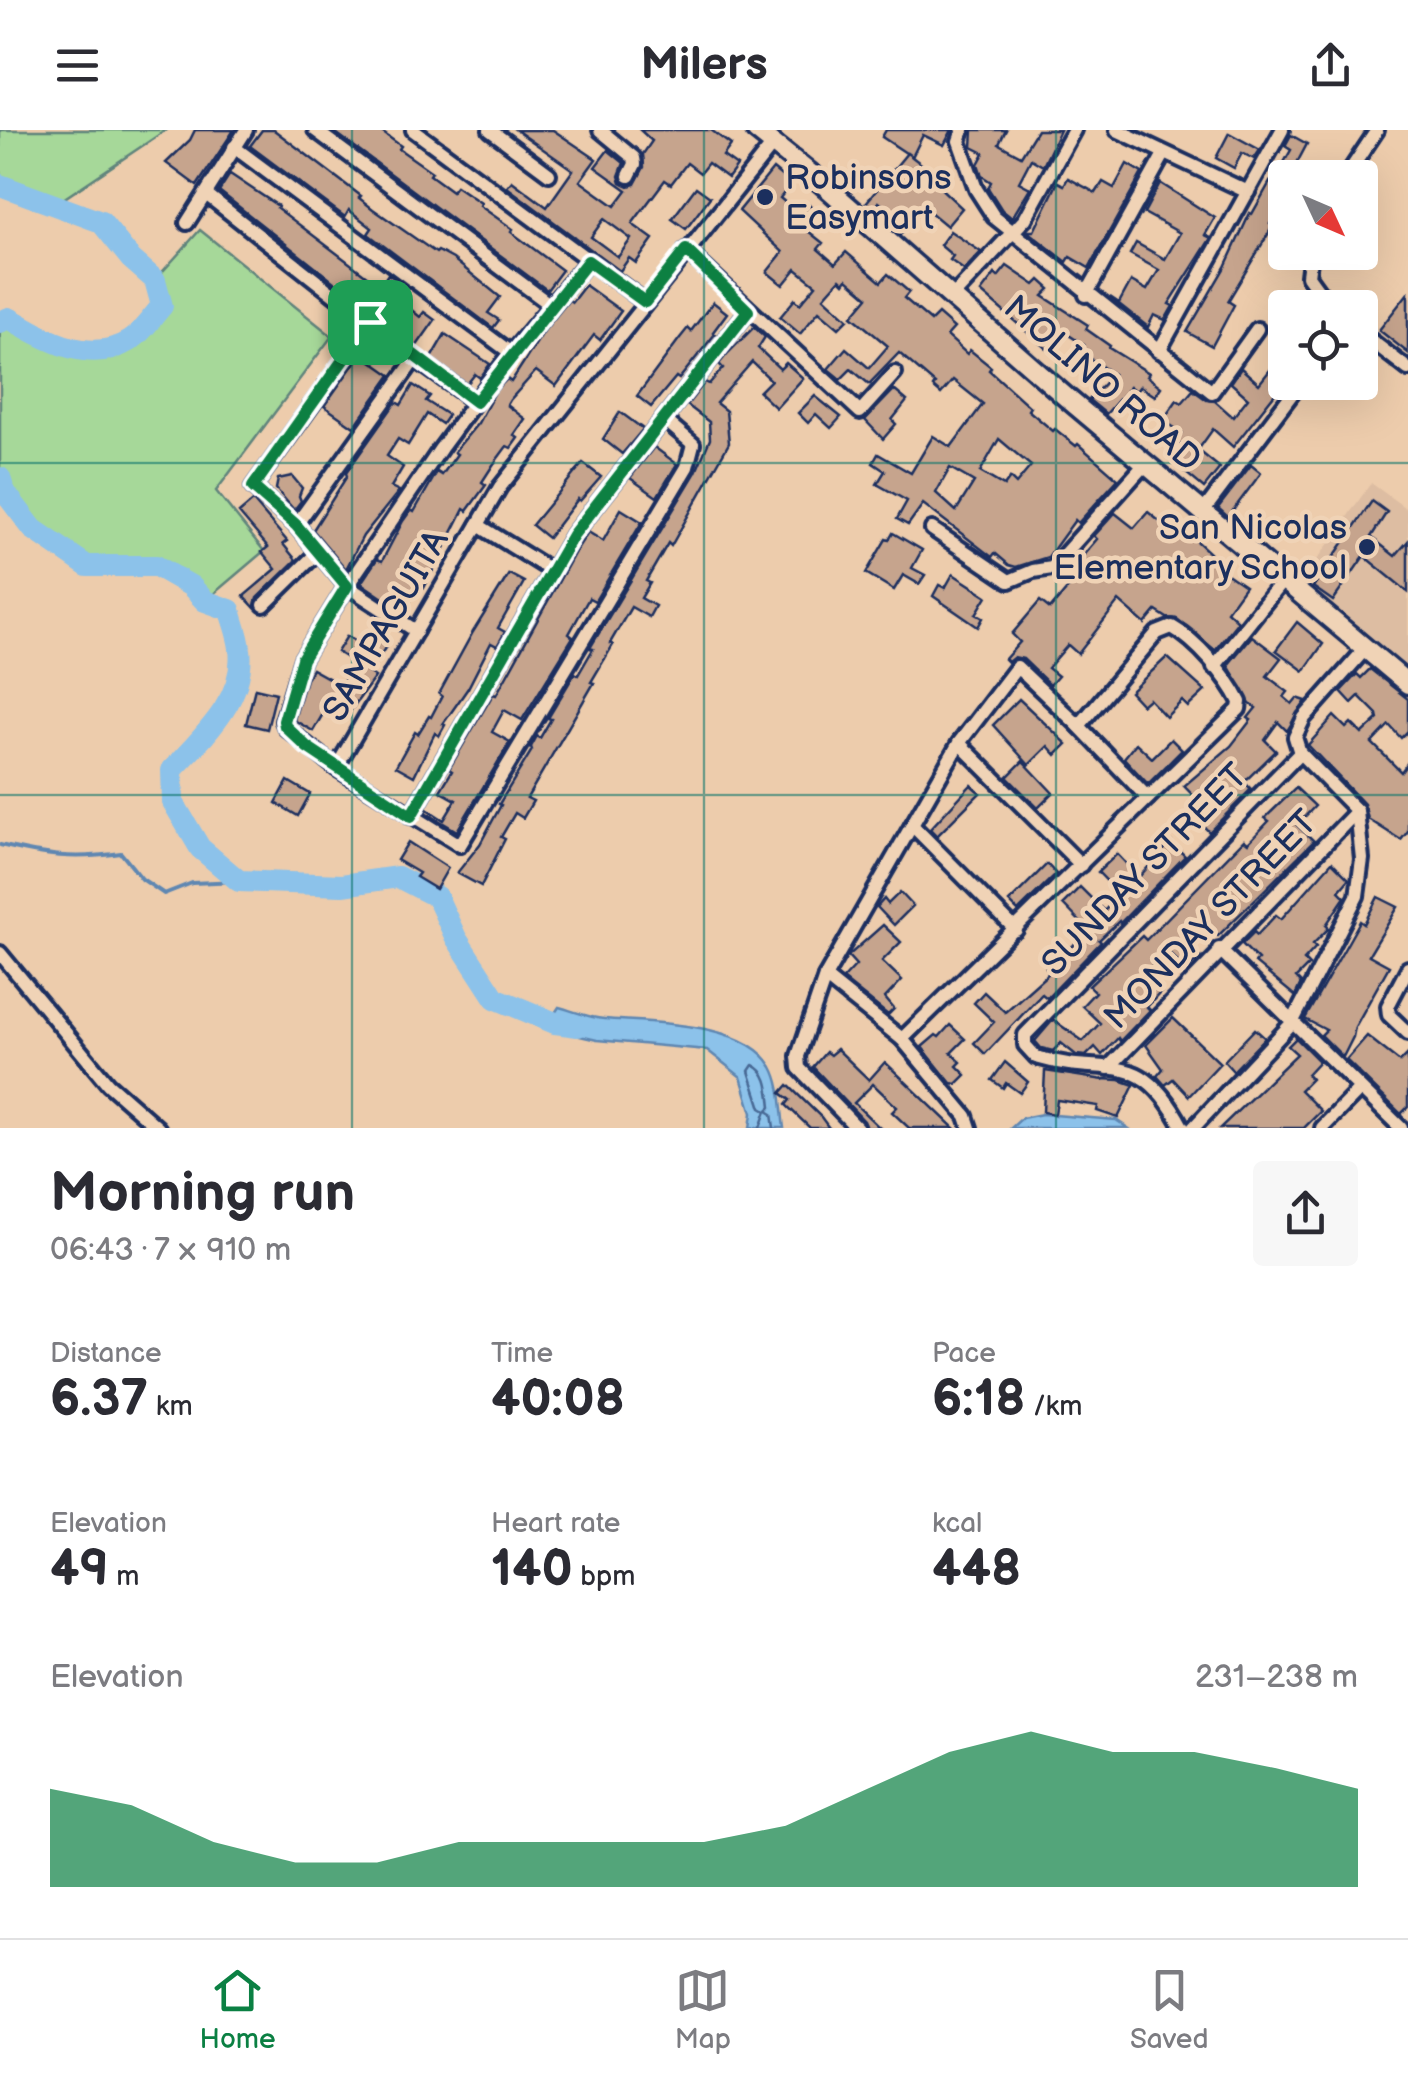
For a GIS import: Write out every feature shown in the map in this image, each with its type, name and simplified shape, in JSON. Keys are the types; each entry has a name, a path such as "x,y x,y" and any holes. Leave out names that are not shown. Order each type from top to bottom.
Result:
{"main road":[{"name":"MOLINO ROAD","path":"756,130 1202,513 1408,684"}],"street":[{"path":"187,223 246,130"},
{"path":"315,130 552,306"},
{"path":"413,130 645,302"},
{"path":"490,130 549,174"},
{"path":"600,130 634,158 630,176"},
{"path":"963,130 959,141 984,206 1086,295 1212,392 1257,329"},
{"path":"952,296 1025,219 1074,130"},
{"path":"1117,130 1248,192"},
{"path":"1159,350 1282,130"},
{"path":"1358,160 1377,130"},
{"name":"SAMPAGUITA","path":"665,420 693,444 687,467 460,844 336,768 500,487 772,144"},
{"path":"234,147 511,353"},
{"path":"1086,295 1164,154"},
{"path":"206,194 415,359 476,402"},
{"path":"686,250 860,412 895,373"},
{"path":"336,768 292,734 284,721 302,659 347,586 511,353 588,261"},
{"path":"411,816 573,535 748,311"},
{"path":"370,322 253,487 296,525 347,586 416,631"},
{"path":"1378,346 1408,369"},
{"path":"296,525 415,359"},
{"path":"1202,513 1287,400"},
{"path":"932,529 1009,581 1052,568 1145,464"},
{"path":"478,525 552,571"},
{"path":"264,605 318,552"},
{"path":"1214,667 1284,579"},
{"path":"902,1040 1238,710 1240,702 1214,667 1182,632 1172,627 1157,633 1080,726"},
{"path":"1193,1128 1292,1024 1357,896 1362,859 1356,811 1295,745 1297,728 1367,647"},
{"path":"858,1128 798,1068 798,1056 825,977 959,743 1017,667 1148,798"},
{"path":"959,743 1081,865"},
{"name":"SUNDAY STREET","path":"1108,1068 1036,1057 1026,1046 1025,1036 1300,753"},
{"name":"MONDAY STREET","path":"1108,1068 1356,811"},
{"path":"912,826 1016,930"},
{"path":"1220,950 1401,1128"},
{"path":"0,953 108,1084 158,1128"},
{"path":"1408,968 1388,1006 1389,1014 1408,1033"},
{"path":"825,977 902,1040 966,1116 970,1128"},
{"path":"1108,1068 1137,1072 1146,1078 1164,1096 1182,1128"},
{"path":"1322,1128 1360,1088"}],"shaded area":[{"name":"San Nicolas Elementary School","path":"1371,483 1408,510 1408,672 1301,583"}],"green space":[{"path":"0,130 166,130 54,205 0,185"},
{"path":"200,230 332,336 216,491 264,551 205,601 165,571 92,566 73,558 23,517 0,478 0,322 9,318 52,341 83,350 114,349 129,342 162,306 155,280"}],"water":[{"path":"559,1007 598,1018 696,1027 741,1041 759,1052 772,1067 784,1128 750,1128 752,1113 741,1077 707,1050 597,1040 545,1028"},
{"path":"1042,1114 1116,1120 1128,1128 1011,1128 1022,1118"}],"building":[{"path":"195,130 234,130 197,186 166,163"},
{"path":"262,130 274,130 373,209 436,253 453,259 500,297 488,313 499,320 493,328 368,234 372,228 349,210 345,217 250,146"},
{"path":"332,130 379,130 432,172 430,175 452,191 456,186 481,203 513,229 511,232 562,270 547,290"},
{"path":"516,130 553,130 596,159 580,181 615,206 627,190 595,167 608,150 624,163 621,182 635,184 644,167 643,154 652,141 640,130 711,130 731,145 723,156 737,166 728,178 708,163 700,173 687,163 671,184 665,180 632,224 653,239 636,263 629,258 620,271 507,187 512,181 547,207 573,170","holes":["604,219 631,239 618,257 591,237"]},
{"path":"886,130 952,130 944,145 923,135 912,157 882,137"},
{"path":"973,130 1006,130 999,144 1021,156 1037,130 1060,130 1043,166 1031,159 1019,182 1030,188 1012,218 988,188 991,182 982,176 978,164 984,153 972,147"},
{"path":"1229,133 1260,150 1254,159 1242,153 1234,168 1216,158"},
{"path":"1291,135 1307,144 1299,160 1285,160 1291,150 1285,146"},
{"path":"907,153 938,177 934,182 962,208 947,226 924,207 900,235 890,226 897,216 879,202 873,211 865,204"},
{"path":"1127,164 1142,173 1089,268 1070,257 1067,262 1027,231 1034,231 1058,182 1064,185 1068,178 1096,193 1103,182 1114,188"},
{"path":"773,169 791,184 780,198 800,215 809,205 816,212 803,227 823,243 818,249 835,264 846,252 881,282 888,274 909,292 904,298 931,321 938,314 954,328 947,336 967,354 970,350 991,367 989,370 1030,407 1028,410 1053,431 1078,444 1118,479 1078,523 1075,520 1048,557 1016,567 995,553 992,557 923,504 908,525 897,519 907,501 877,484 885,471 873,463 878,454 911,473 933,436 951,447 983,404 953,380 941,394 899,353 869,384 851,369 840,380 828,369 846,348 869,368 888,346 852,316 868,297 847,279 844,283 840,279 824,297 848,319 839,328 819,311 800,334 780,317 795,299 800,304 816,285 796,269 783,285 767,272 783,252 739,211","holes":["999,439 1031,466 1016,484 1010,478 1004,486 980,472","950,468 974,482 956,511 936,493"]},
{"path":"230,174 278,206 380,286 388,274 398,281 390,292 420,317 424,312 435,320 416,347 219,191"},
{"path":"1160,183 1215,218 1205,235 1211,238 1169,304 1173,306 1165,320 1154,315 1148,327 1110,297 1119,303 1131,281 1147,290 1159,270 1130,254 1136,243 1165,259 1180,233 1144,213"},
{"path":"1268,186 1268,234 1228,301 1234,305 1212,346 1187,332"},
{"path":"696,187 710,197 686,229 672,219"},
{"path":"950,231 981,252 964,270 950,260 953,256 940,245"},
{"path":"1007,266 1035,285 1040,280 1050,289 1043,296 1088,325 1086,329 1109,348 1149,373 1147,376 1161,387 1155,396 1140,386 1136,391 1130,387 1106,414 1089,400 1113,374 1080,352 1084,345 1061,330 1048,350 981,292"},
{"path":"585,285 621,311 600,340 594,335 556,386 536,371 510,400 507,405 525,419 514,435 518,438 511,448 507,446 482,482 486,485 467,511 464,509 424,588 419,585 404,612 361,583 377,559 382,561 403,521 411,510 414,512 437,472 442,475 457,454 454,452 478,423 496,390 507,379 511,382 544,331"},
{"path":"1408,293 1408,353 1379,330"},
{"path":"713,302 727,313 715,334 651,407 637,396 688,328 691,331"},
{"path":"754,327 765,337 758,348 780,369 786,363 803,378 776,408 759,392 771,380 752,362 716,403 726,411 729,443 671,546 668,543 646,581 650,583 641,598 655,606 649,617 631,607 591,682 594,683 527,798 533,801 523,818 515,813 501,837 505,839 481,886 457,873 480,844 537,736 540,738 575,673 578,675 593,649 590,648 696,472 710,439 709,422 687,405 705,382 709,384 723,368 719,364"},
{"path":"445,334 490,364 480,378 475,374 467,384 431,358"},
{"path":"361,354 391,375 354,427 324,406"},
{"path":"1241,368 1259,384 1268,373 1270,400 1233,447 1213,429 1198,450 1220,468 1204,488 1168,458 1180,445 1175,440 1182,433 1163,420 1177,400 1182,403 1193,390 1215,401 1233,417 1248,398 1231,383"},
{"path":"413,385 430,396 426,401 448,415 442,424 427,414 408,445 398,439 387,456 403,467 391,487 399,491 363,536 346,569 313,530 346,473 396,402 401,405"},
{"path":"894,390 907,401 883,439 865,420"},
{"path":"815,396 841,417 831,428 816,414 808,423 798,413"},
{"path":"620,412 643,429 622,454 603,439"},
{"path":"654,447 677,464 657,497 630,478"},
{"path":"583,463 601,477 548,538 532,525"},
{"path":"1251,465 1261,473 1228,517 1218,508"},
{"path":"292,476 302,488 301,501 294,510 276,489 278,479"},
{"path":"253,501 287,541 283,544 296,560 257,598 255,608 244,596 276,569 262,552 268,547 239,513"},
{"path":"1372,501 1387,512 1371,537 1395,556 1408,541 1408,592 1364,556 1333,601 1313,587"},
{"path":"621,509 642,522 595,601 589,598 569,634 573,637 522,720 504,710 492,732 510,742 457,831 425,812 427,809 444,820 456,800 440,791 452,771 449,769 493,694 496,695 588,532 603,541"},
{"path":"1148,512 1169,529 1174,523 1187,532 1225,568 1223,571 1245,586 1227,611 1238,621 1215,650 1177,619 1156,611 1145,624 1119,601 1078,654 1068,645 1048,668 1058,676 1050,685 1023,659 1014,657 1008,662 1005,659 1020,642 1012,634 1040,601 1050,609 1072,583 1069,581 1084,562 1080,559 1097,539 1094,536 1115,513 1134,528"},
{"path":"893,533 922,550 912,568 925,575 919,584 903,575 894,590 866,573"},
{"path":"509,574 524,582 498,628 505,632 497,646 491,643 439,736 435,733 414,776 396,766 415,732 418,734 431,717 442,696 439,694"},
{"path":"953,574 987,596 976,614 983,618 978,627 933,596 939,585 945,588"},
{"path":"1297,622 1323,644 1304,671 1276,650"},
{"path":"347,636 367,649 374,637 387,645 369,673 375,677 345,718 327,707 313,731 294,720 306,679 312,669 341,685 355,663 337,652"},
{"path":"1252,636 1281,658 1267,676 1288,692 1284,697 1292,704 1297,698 1306,701 1287,731 1278,722 1265,740 1276,751 1244,782 1251,789 1209,832 1199,821 1209,812 1184,786 1231,746 1251,720 1248,718 1256,708 1228,665"},
{"path":"1167,657 1205,691 1188,707 1182,701 1166,717 1149,699 1142,705 1130,692"},
{"path":"1370,669 1408,699 1408,731 1401,738 1389,725 1372,743 1401,772 1408,762 1408,831 1401,840 1368,819 1364,804 1308,745 1334,716 1346,728 1351,723 1362,734 1378,719 1359,696 1352,703 1341,691 1357,674 1361,678"},
{"path":"255,688 276,693 267,729 246,724"},
{"path":"1019,699 1067,744 1056,755 1048,746 1029,765 993,725"},
{"path":"1171,739 1182,750 1148,784 1124,758 1136,743 1152,758"},
{"path":"1023,761 1053,793 1038,808 1007,777"},
{"path":"288,781 310,794 298,816 276,803"},
{"path":"971,785 980,793 937,836 930,829"},
{"path":"1296,788 1315,806 1297,825 1314,841 1218,936 1200,918 1180,938 1200,957 1187,970 1167,951 1142,977 1161,992 1147,1007 1150,1010 1120,1041 1118,1038 1102,1055 1095,1047 1086,1056 1076,1055 1061,1043 1053,1051 1041,1048 1035,1041 1053,1020 1083,1041 1100,1023 1082,1006 1095,992 1089,986 1142,936 1146,940 1244,840 1248,843 1269,821 1265,818"},
{"path":"408,842 448,868 436,889 397,860"},
{"path":"1171,842 1185,856 1099,940 1047,998 1042,994 985,1054 974,1043 994,1022 974,1003 984,992 1005,1012 1050,972 1046,967 1057,956 1060,959 1088,930 1063,904 1080,887 1104,911 1120,895 1098,872 1117,854 1139,877"},
{"path":"1332,862 1349,879 1339,891 1345,897 1326,925 1329,928 1304,960 1309,965 1296,978 1301,983 1295,996 1255,963 1258,960 1242,944 1276,915 1281,919"},
{"path":"1047,864 1056,874 1018,911 1009,902"},
{"path":"900,892 913,906 894,925 877,907 884,899 888,904"},
{"path":"1378,897 1398,907 1369,955 1389,966 1343,1057 1321,1035 1326,1030 1305,1019 1360,921 1364,924"},
{"path":"883,925 901,942 882,961 902,980 885,998 894,1009 888,1015 843,979 856,965 848,956"},
{"path":"1173,1018 1220,1063 1189,1096 1173,1079 1165,1085 1157,1076 1163,1069 1146,1045"},
{"path":"950,1025 965,1039 951,1053 961,1062 957,1066 966,1075 957,1084 951,1083 922,1047"},
{"path":"1255,1029 1265,1038 1233,1071 1224,1061"},
{"path":"1367,1036 1400,1062 1408,1054 1408,1107 1401,1114 1346,1060"},
{"path":"1296,1038 1319,1061 1307,1074 1311,1079 1300,1090 1321,1111 1304,1128 1220,1128 1297,1054 1288,1046"},
{"path":"837,1049 869,1080 885,1062 954,1128 909,1128 892,1112 897,1107 873,1084 854,1103 880,1128 867,1128 813,1067 826,1052 830,1055"},
{"path":"1005,1062 1028,1082 1020,1093 1006,1083 1003,1088 992,1080"},
{"path":"1045,1071 1134,1085 1118,1118 1097,1111 1098,1106 1057,1100 1055,1114 1043,1112"},
{"path":"788,1085 829,1128 810,1128 786,1105 790,1100 781,1093"}],"waterway":[{"path":"0,185 101,222 131,259 155,280 162,306 133,338 98,351 67,346 9,318 0,322"},
{"path":"0,478 4,491 33,529 87,566 156,566 191,586 205,601 230,610 240,649 236,684 220,716 172,770 173,802 200,848 239,881 342,885 398,877 437,897 456,938 495,998 555,1023 578,1026"},
{"path":"0,845 60,856 121,853 142,879 164,894 192,883 239,881"}],"place":[{"name":"Robinsons Easymart","path":"765,197"},
{"name":"San Nicolas Elementary School","path":"1367,547"}],"route":[{"path":"686,250 748,311 573,535 411,816 336,768 285,726 302,659 347,586 296,525 253,487 370,322 476,402 511,353 588,261 645,302 686,250"}]}
